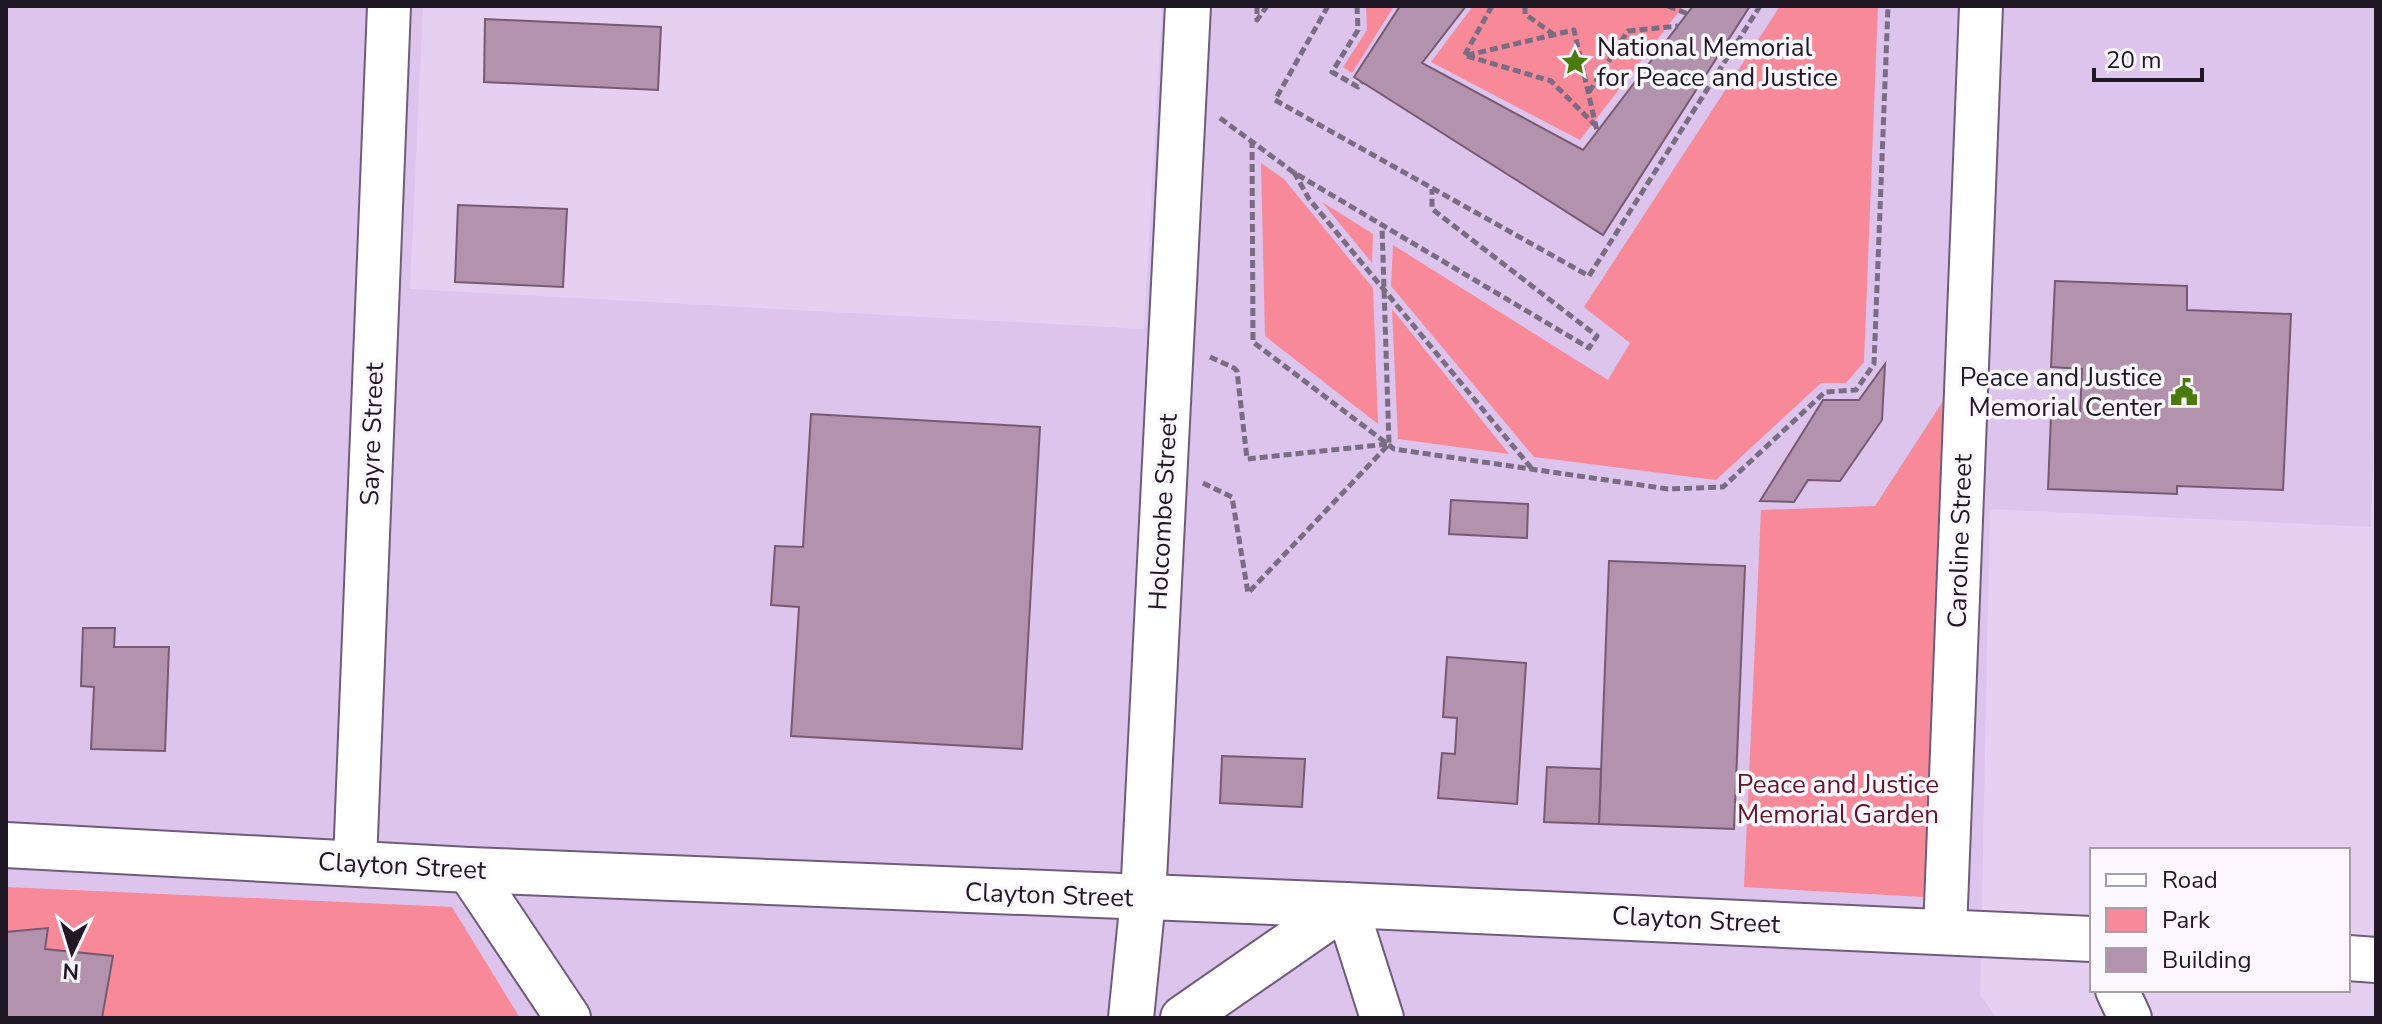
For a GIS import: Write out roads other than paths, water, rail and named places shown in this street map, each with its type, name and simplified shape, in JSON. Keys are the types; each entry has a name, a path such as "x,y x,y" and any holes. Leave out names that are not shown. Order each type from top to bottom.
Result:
{"street":[{"name":"Sayre Street","path":"355,862 389,6"},
{"name":"Holcombe Street","path":"1131,1018 1143,899 1188,6"},
{"name":"Caroline Street","path":"1945,931 1981,6"},
{"name":"Clayton Street","path":"6,845 469,870 2090,939"},
{"path":"469,870 568,1018"},
{"path":"1183,1018 1346,905 1382,1018"},
{"path":"2350,958 2376,960"},
{"path":"2118,992 2130,1018"}],"place":[{"name":"National Memorial for Peace and Justice","path":"1575,62"},
{"name":"Peace and Justice Memorial Center","path":"2184,392"}],"park label":[{"name":"Peace and Justice Memorial Garden","path":"1838,799"}]}
